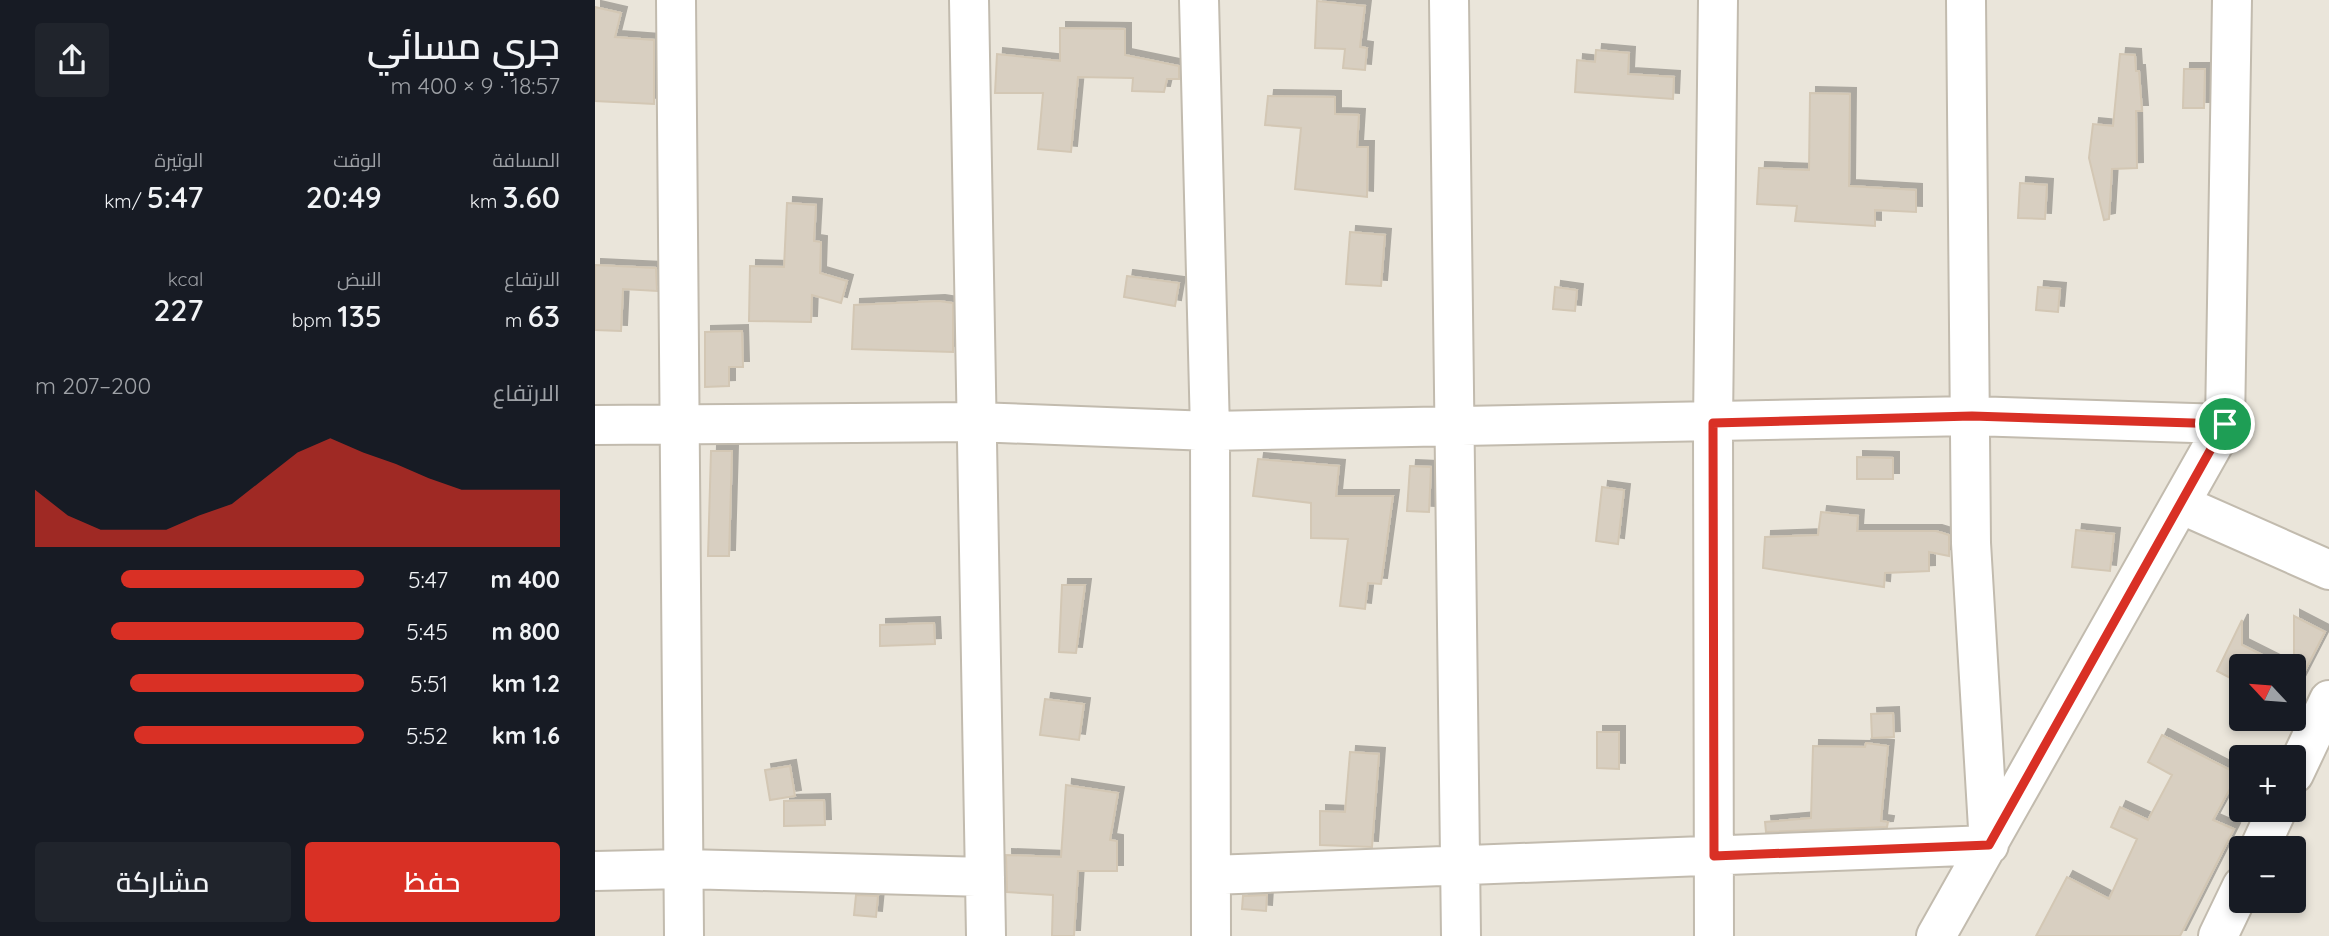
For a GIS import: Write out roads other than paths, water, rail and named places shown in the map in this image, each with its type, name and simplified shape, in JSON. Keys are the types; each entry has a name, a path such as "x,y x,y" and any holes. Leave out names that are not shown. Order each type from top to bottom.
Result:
{"street":[{"path":"675,0 684,936"},
{"path":"969,0 986,936"},
{"path":"1199,0 1210,431 1211,936"},
{"path":"1449,0 1457,427 1461,936"},
{"path":"1714,936 1713,423 1718,0"},
{"path":"1966,0 1972,416 1971,543 1989,845"},
{"path":"1936,936 2225,424 2232,0"},
{"path":"595,425 976,422 1210,431 1972,416 2225,424"},
{"path":"2180,504 2329,570"},
{"path":"2306,749 2329,700"},
{"path":"1211,875 1989,845"},
{"path":"595,871 684,869 985,877"},
{"path":"2218,936 2229,913"}]}
